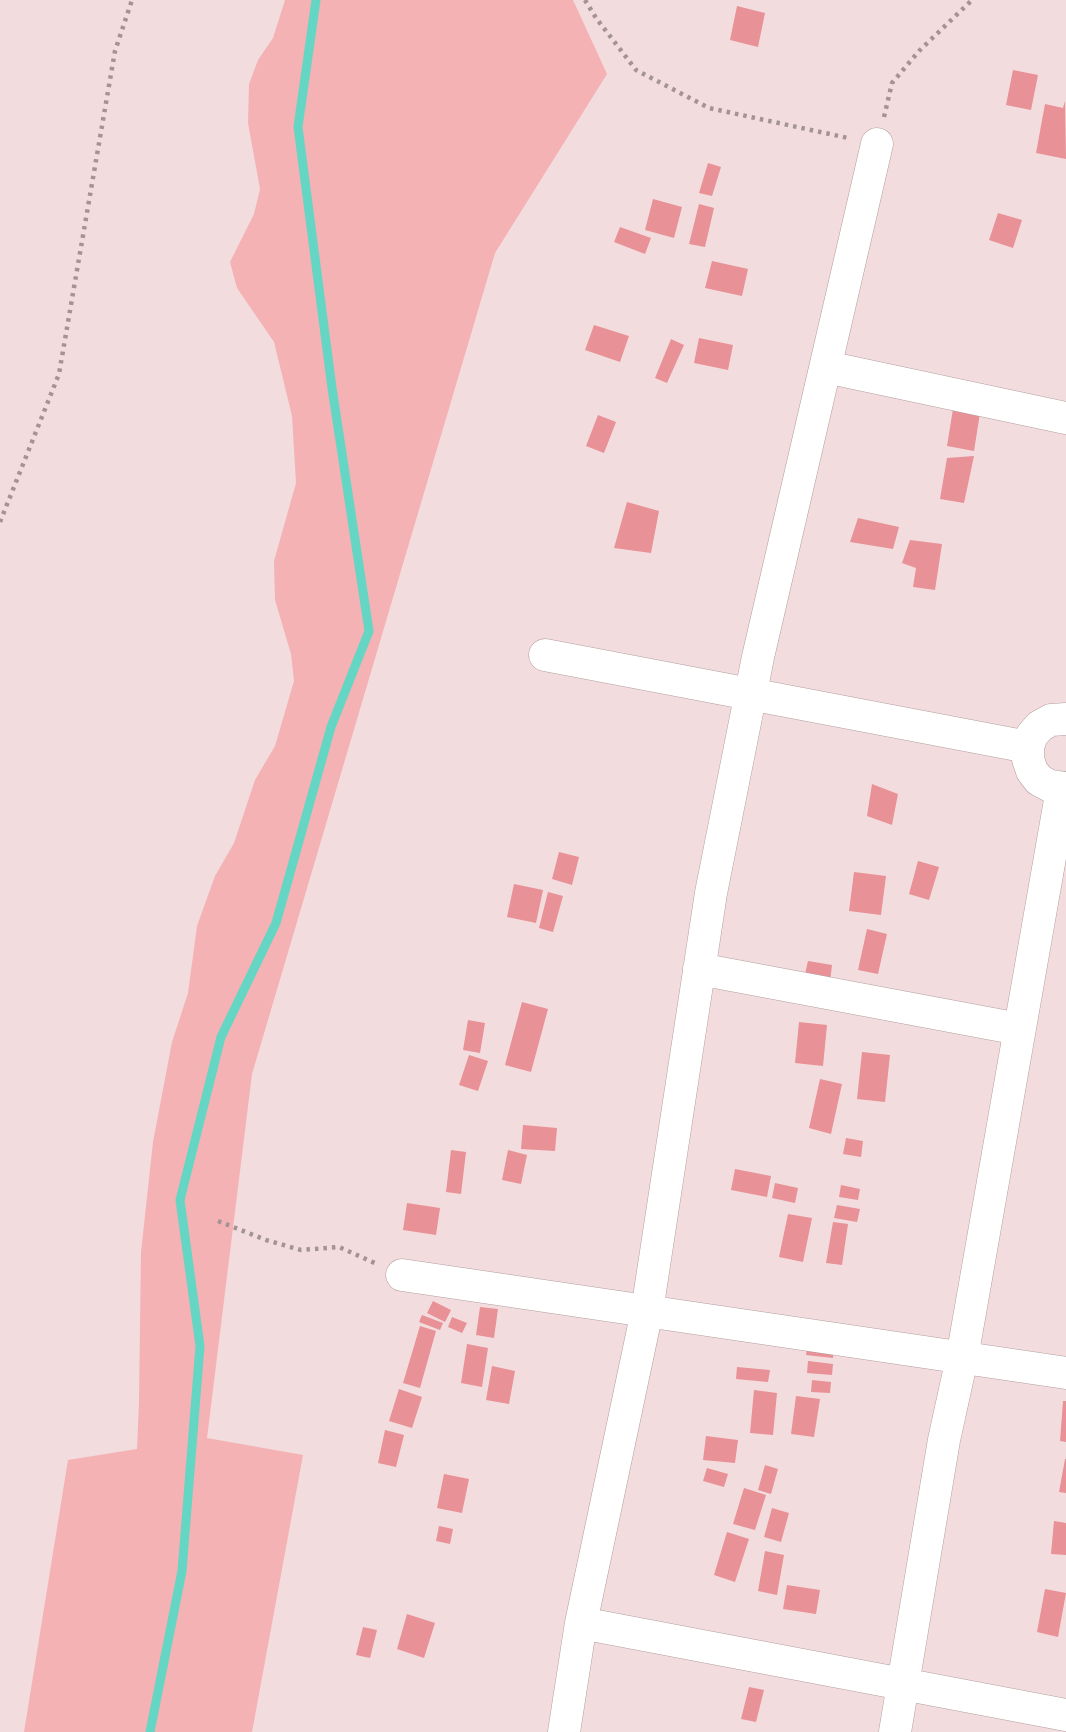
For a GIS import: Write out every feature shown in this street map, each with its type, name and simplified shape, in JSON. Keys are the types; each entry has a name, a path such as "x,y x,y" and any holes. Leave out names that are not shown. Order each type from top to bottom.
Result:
{"street":[{"path":"564,1732 581,1623 647,1311 711,893 751,694 877,144"},
{"path":"826,368 1066,418"},
{"path":"545,655 1028,747"},
{"path":"895,1732 944,1440 962,1358 1064,788 1050,786 1039,780 1028,759 1028,747 1032,735 1040,726 1051,720 1066,719"},
{"path":"699,969 1019,1028"},
{"path":"402,1275 1066,1373"},
{"path":"581,1623 1066,1715"}],"path":[{"path":"0,522 59,374 115,51 132,0"},
{"path":"585,0 636,69 709,108 877,144 892,83 919,51 972,0"},
{"path":"218,1221 266,1240 301,1250 339,1247 402,1275"}],"shaded area":[{"path":"285,0 573,0 607,74 495,253 252,1074 207,1438 303,1455 252,1732 24,1732 68,1460 137,1449 141,1252 153,1142 172,1042 188,993 197,926 215,876 234,843 255,780 275,746 294,681 291,654 275,600 274,561 296,483 292,416 274,342 237,288 230,262 254,214 260,189 248,123 249,84 258,60 273,38"}],"building":[{"path":"737,6 765,13 758,47 730,40"},
{"path":"1013,70 1038,75 1031,110 1006,105"},
{"path":"1065,101 1066,159 1036,153 1045,104 1063,108"},
{"path":"708,163 721,167 712,196 699,193"},
{"path":"653,199 682,207 674,238 645,230"},
{"path":"699,204 714,208 705,247 689,244"},
{"path":"998,213 1022,220 1013,248 989,240"},
{"path":"620,227 651,238 645,254 614,242"},
{"path":"712,261 748,269 742,296 705,288"},
{"path":"594,325 629,336 620,362 585,350"},
{"path":"699,338 733,345 728,370 694,363"},
{"path":"671,339 684,345 667,383 655,378"},
{"path":"953,409 980,413 974,451 947,446"},
{"path":"598,415 616,422 604,453 586,446"},
{"path":"974,456 964,503 940,499 947,458"},
{"path":"627,502 659,511 651,553 614,548"},
{"path":"858,518 899,527 893,549 850,542"},
{"path":"910,540 942,544 935,590 913,587 916,568 902,563"},
{"path":"872,784 898,794 892,825 867,816"},
{"path":"559,852 579,857 572,885 552,879"},
{"path":"918,861 939,867 929,900 909,894"},
{"path":"854,872 886,876 881,915 849,911"},
{"path":"514,884 543,890 536,923 507,917"},
{"path":"548,892 563,896 553,932 539,928"},
{"path":"867,929 887,934 878,974 858,970"},
{"path":"808,961 832,965 830,982 804,978"},
{"path":"522,1002 548,1009 531,1072 505,1065"},
{"path":"468,1020 485,1023 480,1053 463,1050"},
{"path":"799,1022 827,1025 823,1066 795,1063"},
{"path":"862,1052 890,1055 885,1102 857,1099"},
{"path":"469,1055 488,1061 478,1091 459,1085"},
{"path":"820,1079 842,1084 831,1134 809,1128"},
{"path":"523,1125 557,1128 555,1151 521,1149"},
{"path":"846,1138 863,1141 861,1157 843,1154"},
{"path":"451,1150 466,1152 461,1194 446,1192"},
{"path":"508,1150 527,1155 521,1184 502,1180"},
{"path":"735,1169 771,1176 767,1197 731,1190"},
{"path":"775,1183 798,1188 795,1203 772,1198"},
{"path":"841,1185 860,1189 858,1200 839,1197"},
{"path":"407,1203 440,1208 436,1235 403,1230"},
{"path":"837,1205 860,1209 857,1222 834,1218"},
{"path":"788,1214 812,1218 803,1262 779,1257"},
{"path":"833,1222 848,1224 842,1265 826,1263"},
{"path":"433,1301 451,1310 445,1322 427,1313"},
{"path":"480,1307 498,1309 494,1338 476,1335"},
{"path":"422,1315 443,1323 440,1330 419,1322"},
{"path":"452,1317 467,1323 462,1333 448,1327"},
{"path":"420,1326 436,1331 420,1388 403,1383"},
{"path":"808,1341 834,1344 833,1358 806,1355"},
{"path":"467,1344 488,1348 482,1387 461,1383"},
{"path":"808,1361 833,1364 832,1375 807,1373"},
{"path":"492,1366 515,1371 509,1404 486,1400"},
{"path":"737,1367 770,1370 768,1382 736,1379"},
{"path":"812,1380 831,1382 830,1393 811,1392"},
{"path":"399,1389 422,1397 412,1428 389,1421"},
{"path":"754,1390 777,1393 773,1435 750,1433"},
{"path":"796,1396 820,1399 814,1437 791,1434"},
{"path":"1063,1401 1066,1401 1066,1442 1060,1441"},
{"path":"385,1430 404,1435 396,1467 378,1463"},
{"path":"706,1436 738,1440 735,1463 703,1460"},
{"path":"1066,1459 1066,1493 1059,1492"},
{"path":"765,1465 778,1469 771,1494 758,1490"},
{"path":"707,1468 728,1474 724,1487 703,1481"},
{"path":"444,1474 469,1479 462,1513 437,1508"},
{"path":"744,1488 766,1495 755,1530 733,1524"},
{"path":"772,1508 789,1513 781,1542 764,1537"},
{"path":"1054,1521 1066,1523 1066,1555 1051,1554"},
{"path":"439,1526 453,1529 450,1544 436,1541"},
{"path":"727,1532 749,1539 735,1582 714,1575"},
{"path":"765,1551 784,1555 777,1595 758,1591"},
{"path":"787,1585 820,1590 816,1614 783,1609"},
{"path":"1045,1589 1066,1593 1058,1637 1037,1632"},
{"path":"407,1614 435,1623 424,1658 397,1649"},
{"path":"363,1627 377,1630 370,1658 356,1655"},
{"path":"749,1687 764,1690 756,1722 741,1719"}],"waterway":[{"path":"150,1732 182,1571 200,1346 180,1200 221,1037 276,923 331,727 369,631 332,388 298,127 316,0"}]}
